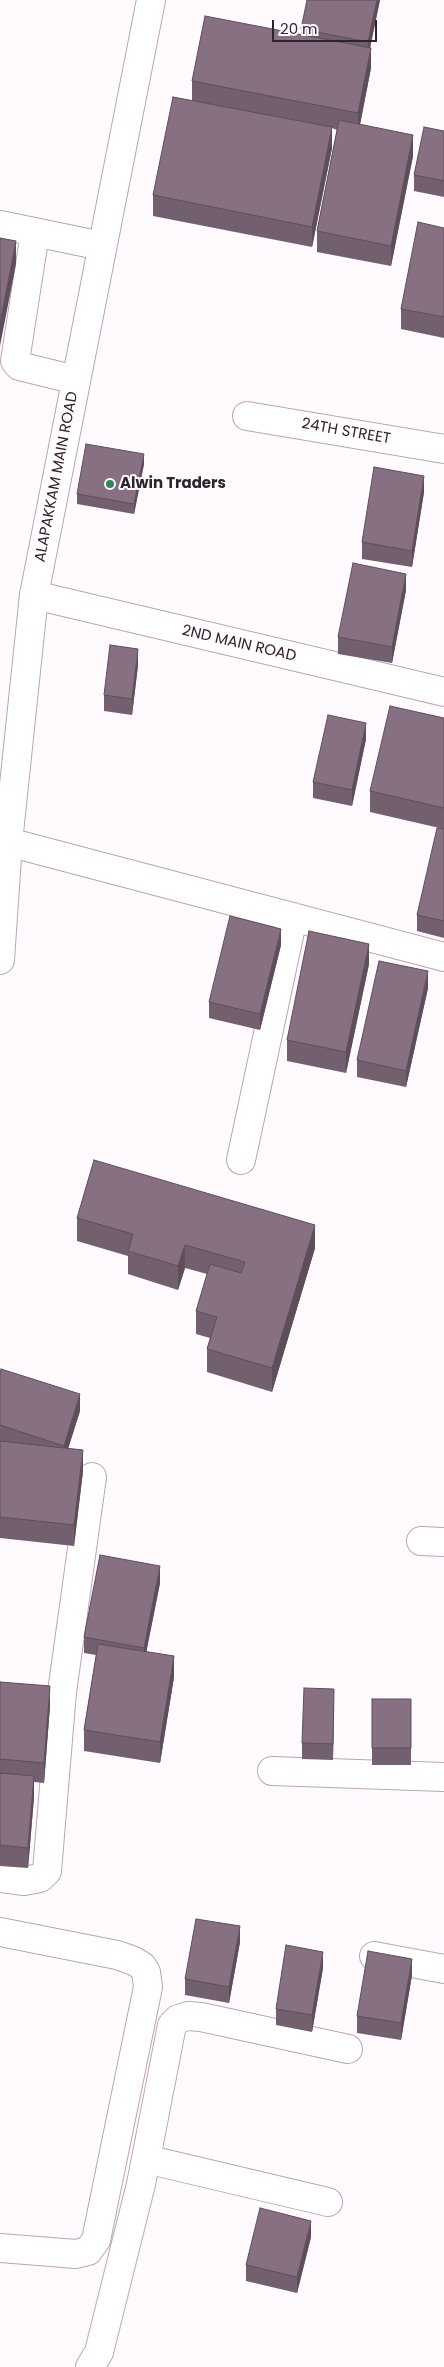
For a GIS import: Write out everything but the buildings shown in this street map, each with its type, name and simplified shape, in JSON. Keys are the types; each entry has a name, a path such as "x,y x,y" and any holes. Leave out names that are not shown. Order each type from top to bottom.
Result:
{"street":[{"name":"ALAPAKKAM MAIN ROAD","path":"0,960 8,842 34,595 151,0"},
{"path":"0,225 102,246"},
{"path":"35,233 15,362 19,366 76,380"},
{"name":"24TH STREET","path":"247,416 444,449"},
{"name":"2ND MAIN ROAD","path":"34,595 444,692"},
{"path":"8,842 444,957"},
{"path":"241,1160 293,917"},
{"path":"0,1878 24,1881 40,1878 47,1871 62,1692 92,1477"},
{"path":"272,1771 444,1777"},
{"path":"0,1932 117,1955 134,1961 142,1966 146,1972 148,1987 96,2240 88,2251 76,2254 0,2248"},
{"path":"367,1956 444,1969"},
{"path":"90,2367 99,2352 114,2298 146,2159 172,2025 178,2019 188,2016 201,2017 348,2048"},
{"path":"146,2159 328,2202"}],"place":[{"name":"Alwin Traders","path":"110,484"}]}
